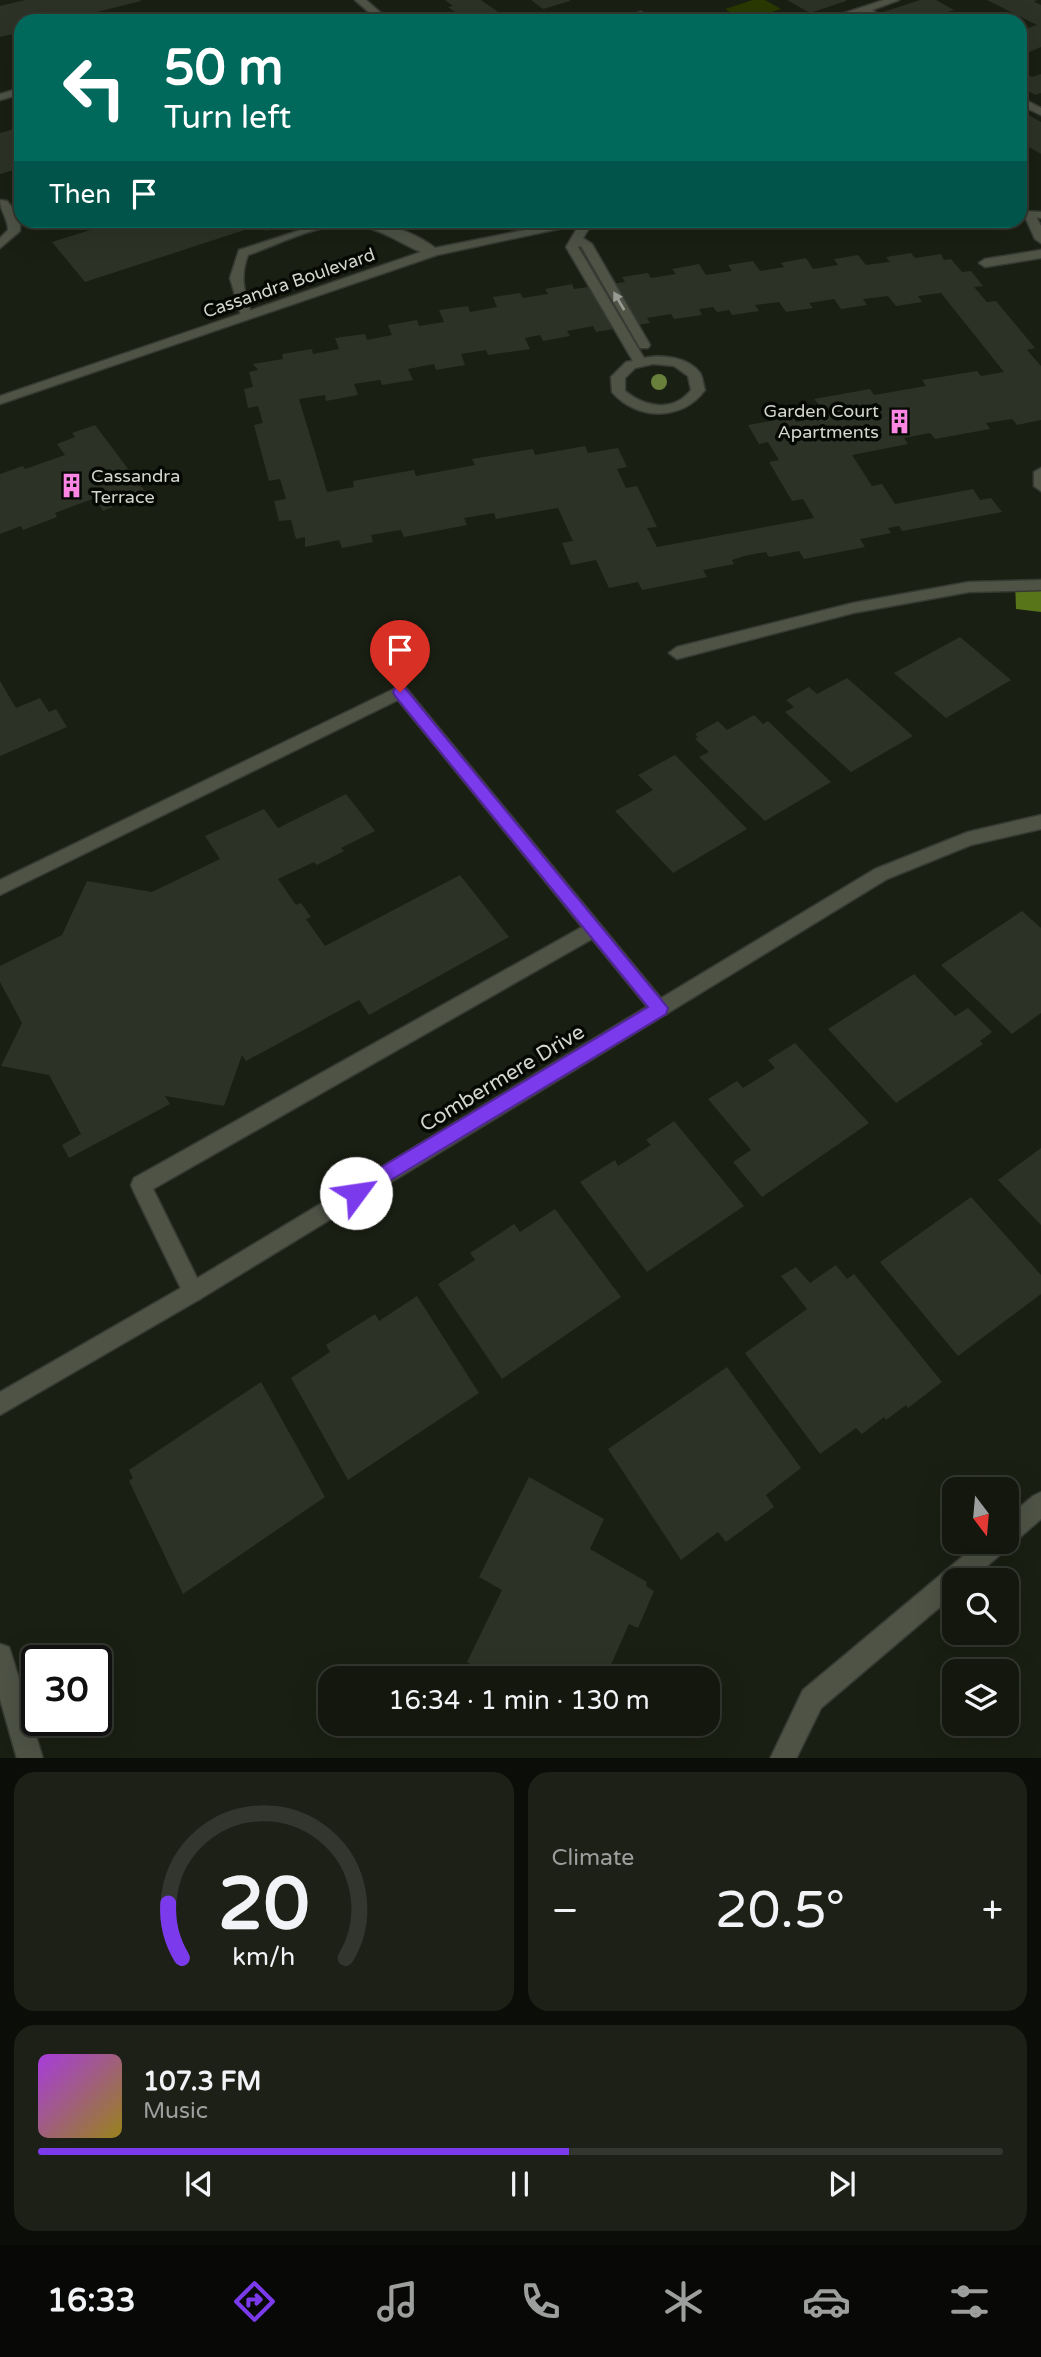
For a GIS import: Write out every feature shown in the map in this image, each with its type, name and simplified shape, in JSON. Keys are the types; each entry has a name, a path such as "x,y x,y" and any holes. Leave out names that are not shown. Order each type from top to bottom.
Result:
{"street":[{"path":"360,0 377,14"},
{"path":"848,14 894,0"},
{"path":"864,9 872,14"},
{"path":"0,203 14,218 14,231 0,244"},
{"path":"1031,215 1041,239"},
{"path":"246,316 236,288 235,270 243,253 321,228"},
{"path":"379,228 434,252"},
{"name":"Cassandra Boulevard","path":"0,400 434,252 554,228"},
{"path":"584,228 572,247 647,361"},
{"path":"985,263 1041,254"},
{"path":"647,361 677,363 694,374 698,390 694,397 686,404 662,410 636,405 626,400 619,392 618,377 631,365 647,361"},
{"path":"1041,471 1041,486"},
{"path":"677,653 866,606 969,587 1041,585"},
{"path":"0,888 400,692 660,1008"},
{"name":"Combermere Drive","path":"0,1404 193,1292 881,874 968,839 1041,822"},
{"path":"193,1292 141,1185 594,929"},
{"path":"1019,1523 1041,1504"},
{"path":"782,1758 812,1699 984,1554"},
{"path":"0,1656 30,1758"}],"shaded area":[{"path":"753,0 765,0 781,9 766,14 733,14 725,9"},
{"path":"1015,581 1041,584 1041,612 1016,609"}],"building":[{"path":"25,0 141,1 89,14 14,14 14,34 0,37 0,6"},
{"path":"445,0 481,0 501,14 458,14 448,7 453,6"},
{"path":"531,0 570,0 570,1 543,9"},
{"path":"787,0 846,0 846,1 810,13"},
{"path":"920,0 936,0 954,10 942,14 883,12"},
{"path":"987,0 1037,0 1034,2 1041,5 1041,47 1027,53 1027,29 1037,25 1027,20 1027,14 1015,14"},
{"path":"1027,74 1032,77 1041,74 1041,93 1035,95 1027,90"},
{"path":"1027,114 1041,122 1041,154 1027,146"},
{"path":"14,129 14,170 0,174 0,133"},
{"path":"97,228 251,228 85,282 52,242"},
{"name":"Garden Court Apartments","path":"911,253 915,258 941,254 944,260 951,259 962,272 971,271 983,286 974,287 987,302 996,301 1035,348 1027,350 1041,366 1041,420 1017,425 1012,419 986,423 990,429 935,439 930,433 904,438 908,444 852,455 872,486 882,484 895,504 973,489 980,500 991,498 1002,512 902,531 899,526 888,528 891,533 860,539 865,547 804,559 799,551 769,557 766,552 744,556 732,560 734,564 703,570 707,577 642,590 638,582 609,588 596,560 571,565 562,543 573,541 558,508 496,519 494,513 464,518 467,525 404,537 401,530 371,535 373,542 342,548 339,540 305,547 305,537 296,539 291,520 279,521 274,501 286,499 280,479 269,481 254,425 263,423 258,406 248,408 244,389 253,387 249,372 258,370 253,364 283,359 282,354 312,349 313,354 339,349 335,338 365,334 367,340 392,335 388,325 417,320 419,326 444,322 439,310 468,306 470,312 497,307 493,297 520,293 523,298 548,294 545,289 572,284 574,289 625,282 622,277 648,273 651,278 676,274 672,269 699,264 706,275 732,271 728,265 753,261 760,271 784,267 781,263 806,258 813,269 838,265 834,259 858,255 866,265 890,262 886,257","holes":["941,293 1004,372 981,376 977,371 922,380 926,386 874,395 870,389 814,399 819,405 802,408 809,419 796,422 789,410 771,413 776,420 748,425 759,444 768,442 779,460 769,462 792,501 803,499 814,518 657,547 647,528 657,527 637,486 626,488 617,469 627,467 618,448 588,453 585,446 535,455 533,449 472,459 475,465 416,476 414,470 353,481 354,487 327,492 299,399 325,395 326,401 358,395 354,384 380,380 382,385 413,380 408,369 434,364 436,370 465,365 461,354 486,350 488,355 530,349 525,338 540,335 543,341 570,336 567,331 593,326 596,332 650,323 647,318 671,314 674,319 702,315 699,309 713,307 717,312 729,310 732,315 759,311 755,305 779,302 786,312 813,308 809,303 834,299 841,309 867,305 863,299 888,296 896,306 922,302 918,296"]},
{"name":"Cassandra Terrace","path":"95,425 150,498 126,507 123,503 103,511 95,498 55,513 57,517 23,530 21,526 0,534 0,474 23,466 25,469 65,455 57,444 75,437 72,433"},
{"path":"960,637 1011,680 946,718 894,673"},
{"path":"847,678 913,736 851,772 785,712 794,707 786,700 809,687 817,694"},
{"path":"0,681 16,708 40,698 49,712 56,709 67,727 0,756"},
{"path":"754,715 763,724 768,721 831,782 765,821 699,757 709,752 695,739 698,737 695,734 718,721 727,730"},
{"path":"675,755 747,829 673,873 615,811 653,790 638,775"},
{"path":"346,794 375,831 341,848 344,851 317,865 314,862 278,879 296,905 301,903 311,917 306,919 325,946 460,875 509,937 369,1015 359,1000 246,1061 242,1055 224,1106 165,1096 170,1104 69,1158 62,1145 81,1134 49,1075 1,1066 22,1023 0,982 0,966 62,935 87,881 152,892 220,859 205,836 264,809 278,828"},
{"path":"1022,911 1041,928 1041,1013 1012,1034 941,965"},
{"path":"914,974 955,1016 968,1008 992,1032 980,1041 983,1044 896,1103 828,1029"},
{"path":"795,1043 869,1123 762,1197 733,1162 751,1150 708,1099 737,1081 743,1088 775,1068 768,1060"},
{"path":"674,1121 744,1206 647,1272 580,1182 615,1160 618,1166 651,1145 646,1140"},
{"path":"1041,1148 1041,1225 998,1180"},
{"path":"971,1197 1041,1275 1041,1294 958,1356 880,1262"},
{"path":"555,1209 621,1297 502,1379 438,1284 475,1260 470,1253 514,1224 520,1232"},
{"path":"836,1265 847,1279 854,1274 942,1382 908,1408 906,1405 886,1420 884,1417 862,1434 856,1428 820,1454 745,1353 807,1309 781,1276 796,1267 810,1283"},
{"path":"417,1296 479,1393 348,1480 291,1378 330,1352 326,1345 375,1314 379,1321"},
{"path":"727,1367 801,1468 766,1495 774,1507 726,1542 718,1532 681,1560 608,1449"},
{"path":"261,1382 325,1497 183,1594 129,1481 133,1478 129,1470"},
{"path":"529,1477 604,1519 590,1549 647,1582 646,1586 654,1591 638,1628 629,1624 610,1666 474,1666 467,1662 502,1590 479,1577"}],"place":[{"name":"Garden Court Apartments","path":"899,421"},
{"name":"Cassandra Terrace","path":"71,486"}],"route":[{"path":"356,1193 660,1008 400,692"}]}
